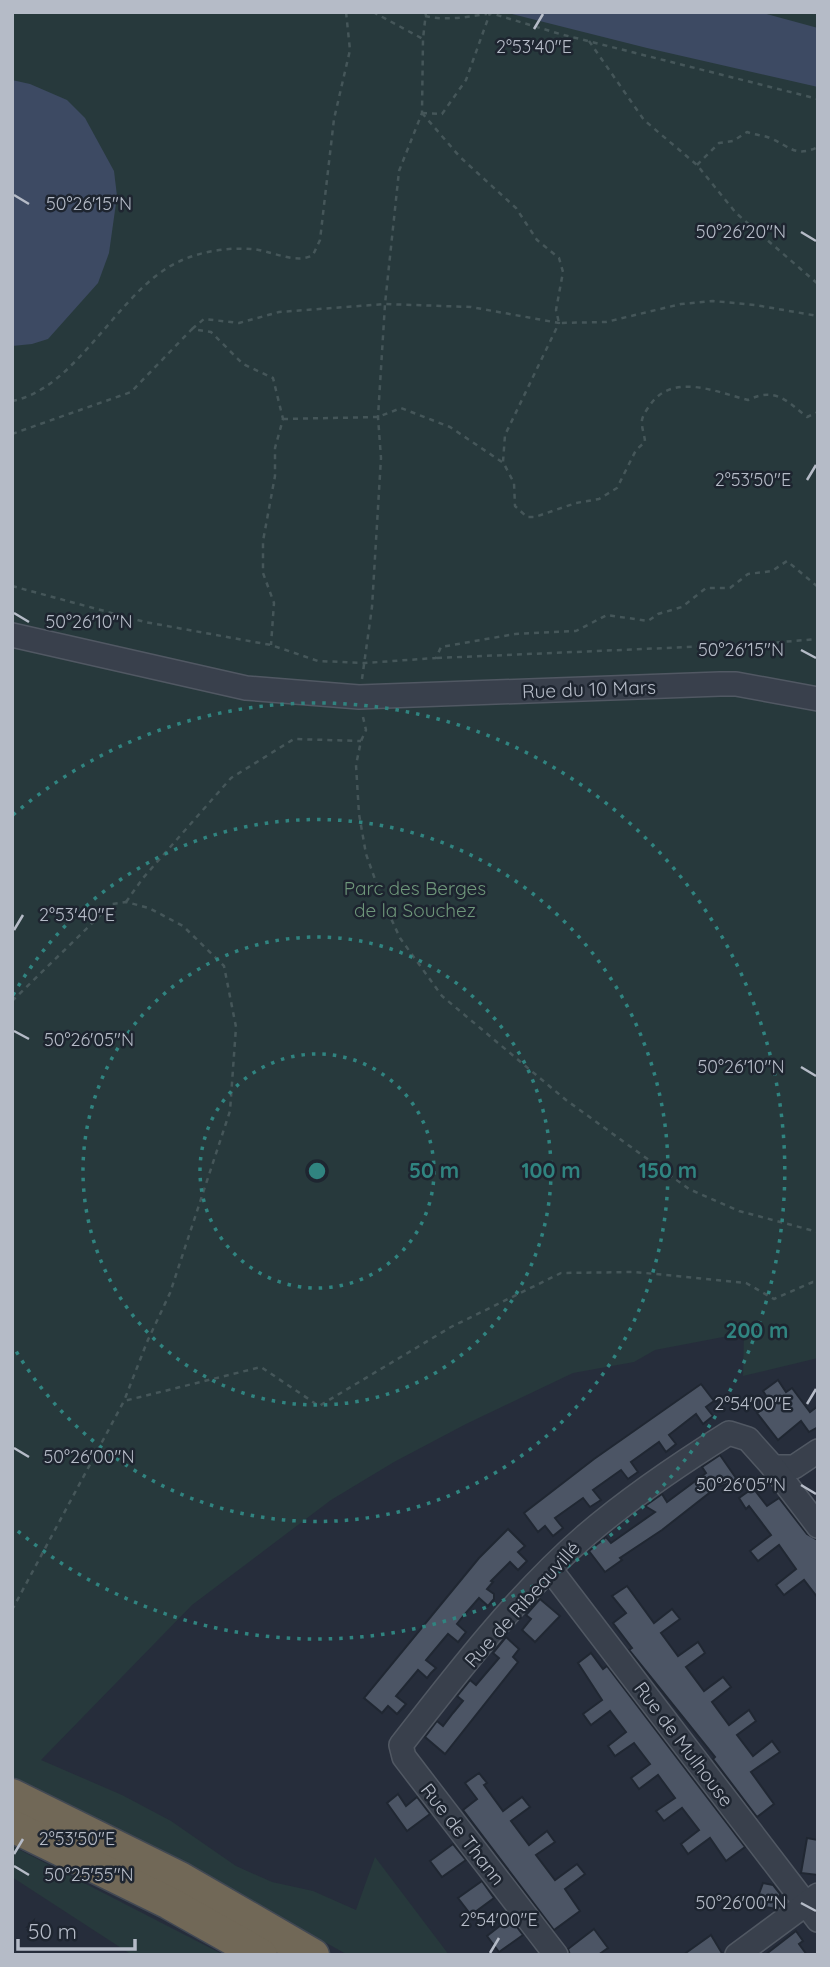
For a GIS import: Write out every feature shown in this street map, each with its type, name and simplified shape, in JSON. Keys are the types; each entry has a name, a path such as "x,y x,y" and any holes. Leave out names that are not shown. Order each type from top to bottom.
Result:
{"highway":[{"path":"12,1796 180,1878 313,1955"},
{"path":"12,1826 169,1903 261,1955"}],"street":[{"name":"Rue du 10 Mars","path":"12,635 246,688 359,698 736,684 818,699"},
{"name":"Rue de Ribeauvillé","path":"401,1745 504,1619 550,1569 596,1528 729,1433 748,1438 773,1466"},
{"path":"773,1466 794,1467 818,1451"},
{"path":"773,1466 818,1526"},
{"name":"Rue de Mulhouse","path":"550,1569 814,1906"},
{"name":"Rue de Thann","path":"401,1745 404,1757 416,1774 556,1955"},
{"path":"737,1955 814,1906"}],"path":[{"path":"12,401 37,394 60,376 132,296 164,270 179,262 215,249 253,248 304,259 313,255 320,240 334,119 350,50 346,12"},
{"path":"373,12 423,39"},
{"path":"809,12 818,14"},
{"path":"422,113 442,114 466,80 488,13"},
{"path":"818,99 488,13 438,19 426,14 422,113 399,171 385,304 378,417 381,458 372,607 359,698 366,730 356,765 359,814 366,854 382,899 400,938 442,996 566,1100 689,1189 739,1211 818,1232"},
{"path":"588,41 643,121 697,165 736,213 818,284"},
{"path":"422,113 460,157 516,208 537,240 559,258 563,272 556,310 559,323 505,435 503,463"},
{"path":"697,165 719,143 733,141 747,132 769,138 792,151 808,151 818,147"},
{"path":"12,434 131,393 204,319 239,323 279,312 385,304 471,307 559,323 606,322 681,304 713,301 818,316"},
{"path":"192,329 211,332 243,364 273,378 283,419 275,448 275,476 263,541 262,573 274,603 271,645"},
{"path":"283,419 378,417 401,408 450,427 503,463 514,482 514,506 527,517 536,517 576,503 599,499 617,488 636,450 645,442 642,422 646,410 655,397 667,389 698,386 748,400 762,393 773,393 807,417 818,412"},
{"path":"436,658 441,647 515,634 576,631 607,615 648,621 658,614 682,607 706,588 730,588 748,574 772,570 787,561 818,587"},
{"path":"12,586 145,622 271,645 318,661 365,663 818,639"},
{"path":"126,902 231,778 294,738 361,741"},
{"path":"12,1001 99,915 112,904 126,902 149,908 183,926 224,966 236,1027 230,1111 170,1293 124,1401 12,1610"},
{"path":"124,1401 261,1367 319,1406 452,1327 561,1273 635,1272 746,1283 774,1299 813,1282 818,1283"}],"green space":[{"name":"Parc des Berges de la Souchez","path":"12,12 818,12 818,1358 743,1376 744,1333 655,1350 634,1362 573,1373 466,1424 394,1462 331,1500 192,1605 41,1760 122,1795 171,1821 236,1866 272,1882 313,1891 356,1910 375,1857 449,1955 348,1955 178,1861 12,1779 12,640 47,648 58,632 12,622"},
{"path":"12,1846 224,1955 132,1955 12,1877"}],"water":[{"path":"504,12 759,12 818,28 818,87 647,48"},
{"path":"12,80 30,84 67,100 85,118 114,171 117,196 109,253 98,283 48,339 12,346"}],"building":[{"path":"778,1380 786,1392 792,1388 810,1412 818,1406 818,1427 809,1432 801,1421 778,1440 757,1413 771,1403 763,1391"},
{"path":"701,1384 714,1401 706,1407 713,1416 703,1424 696,1414 669,1435 676,1444 666,1452 659,1442 631,1462 638,1472 628,1479 621,1470 593,1490 601,1500 590,1507 583,1498 555,1518 563,1528 553,1536 545,1526 538,1532 524,1513 594,1459"},
{"path":"720,1455 738,1481 717,1487 605,1572 589,1551 606,1537 611,1543 655,1512 645,1506 662,1494 667,1502 706,1473 702,1467"},
{"path":"753,1488 767,1506 779,1498 807,1534 818,1540 818,1598 804,1580 784,1595 776,1585 796,1569 779,1545 758,1561 750,1551 771,1535 749,1506 746,1509 739,1498"},
{"path":"508,1529 525,1546 518,1552 527,1561 518,1570 510,1562 491,1581 493,1582 487,1589 494,1594 494,1599 488,1606 479,1598 465,1614 457,1624 466,1632 458,1642 448,1634 442,1641 426,1660 436,1668 427,1678 418,1670 396,1696 406,1704 397,1714 388,1706 382,1713 364,1698 479,1558"},
{"path":"627,1586 654,1623 672,1609 680,1619 661,1633 678,1656 698,1642 705,1653 686,1667 704,1691 723,1677 731,1687 712,1702 729,1725 749,1710 756,1721 737,1735 753,1756 772,1741 780,1752 751,1772 774,1804 757,1817 713,1759 715,1757 629,1650 632,1648 613,1623 626,1613 612,1596"},
{"path":"540,1599 560,1616 535,1642 522,1630 531,1619 526,1615"},
{"path":"506,1637 519,1649 513,1657 518,1662 445,1754 425,1737 437,1721 443,1726 463,1701 457,1696 470,1680 476,1685 499,1658 493,1653"},
{"path":"591,1653 603,1669 607,1666 745,1847 726,1861 710,1838 688,1854 681,1844 699,1830 682,1808 664,1821 656,1811 675,1798 658,1775 639,1789 631,1778 650,1764 634,1743 615,1756 608,1746 626,1732 610,1711 591,1725 583,1714 602,1700 578,1663"},
{"path":"479,1773 487,1783 484,1785 503,1811 522,1797 530,1807 511,1821 529,1845 547,1831 555,1842 536,1855 555,1880 577,1864 585,1874 565,1889 580,1911 554,1930 463,1810 477,1799 465,1783"},
{"path":"398,1794 406,1806 417,1797 430,1814 407,1831 387,1803"},
{"path":"807,1838 818,1840 818,1875 801,1873"},
{"path":"453,1844 466,1860 442,1877 430,1861"},
{"path":"482,1881 494,1898 471,1915 458,1898"},
{"path":"763,1883 773,1885 780,1894 779,1907 776,1909 755,1905"},
{"path":"510,1918 523,1935 499,1952 487,1936"},
{"path":"594,1929 608,1948 598,1955 570,1955 568,1949"},
{"path":"796,1931 803,1941 799,1944 807,1955 765,1955"},
{"path":"711,1935 723,1955 683,1955"}]}
